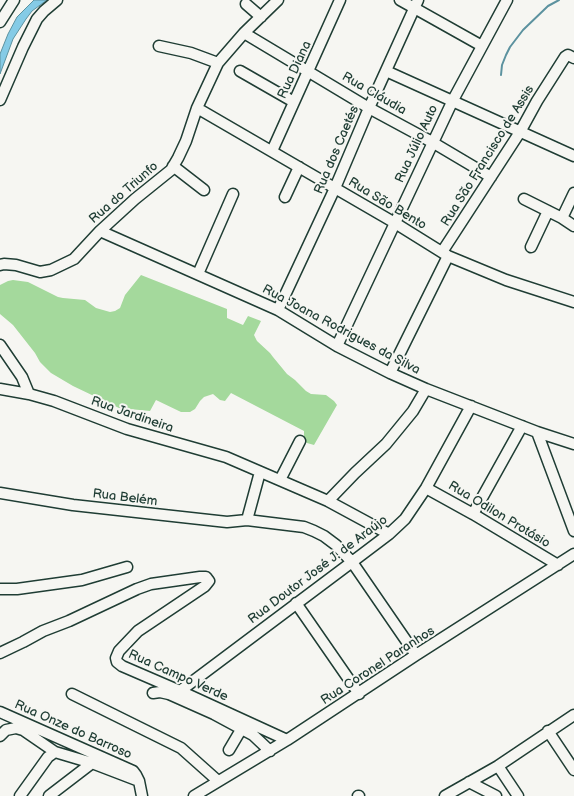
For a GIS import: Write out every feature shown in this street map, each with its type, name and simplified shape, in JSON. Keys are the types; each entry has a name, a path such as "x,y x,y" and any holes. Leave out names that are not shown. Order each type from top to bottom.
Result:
{"street":[{"path":"0,22 14,0"},
{"path":"0,100 37,19 44,10 57,0"},
{"name":"Rua do Triunfo","path":"0,265 4,264 16,266 40,272 59,267 74,259 100,231 135,199 161,179 173,166 186,141 197,108 218,63 244,33 278,0"},
{"name":"Rua Diana","path":"272,151 340,0"},
{"path":"400,0 416,4 482,46"},
{"name":"Rua Júlio Auto","path":"337,346 452,100 507,0"},
{"path":"246,4 261,17"},
{"name":"Rua dos Caetés","path":"278,310 335,188 416,4"},
{"name":"Rua Cláudia","path":"244,33 369,108 492,177"},
{"path":"160,46 218,63"},
{"name":"Rua São Francisco de Assis","path":"390,373 445,254 555,72 568,55 574,58"},
{"path":"386,71 574,156"},
{"path":"240,72 294,102"},
{"name":"Rua São Bento","path":"197,108 300,167 445,254 506,280 574,302"},
{"path":"173,166 204,190"},
{"path":"285,197 300,167"},
{"path":"562,218 574,193"},
{"path":"198,274 233,194"},
{"path":"524,199 548,210 574,226"},
{"path":"530,247 548,210"},
{"name":"Rua Joana Rodrigues da Silva","path":"100,231 278,310 337,346 390,373 426,389 537,432 574,444"},
{"path":"0,345 22,378 30,394"},
{"name":"Rua Jardineira","path":"0,389 30,394 54,401 127,429 226,457 328,501 389,534"},
{"path":"328,501 354,473 386,444 413,411 426,389"},
{"name":"Rua Doutor José J. de Araújo","path":"180,691 389,534 405,519 426,488 471,406"},
{"path":"473,514 522,426"},
{"path":"537,432 574,531"},
{"path":"280,480 300,441"},
{"path":"247,520 260,472"},
{"name":"Rua Odilon Protásio","path":"426,488 473,514 558,565"},
{"name":"Rua Belém","path":"0,493 73,504 220,522 247,520 304,527 324,536 336,545 352,562 416,655"},
{"name":"Rua Coronel Paranhos","path":"194,796 270,751 574,554"},
{"path":"0,589 17,589 82,580 127,567"},
{"name":"Rua Campo Verde","path":"0,653 43,631 69,621 137,589 151,584 200,577 206,578 209,581 200,590 138,630 119,651 116,658 118,664 287,740"},
{"path":"296,603 359,694"},
{"path":"153,693 160,692 169,694 214,714 253,735 270,751"},
{"path":"72,694 180,748 218,781"},
{"name":"Rua Onze do Barroso","path":"0,712 129,769 136,775 139,781"},
{"path":"445,796 498,766 548,731 574,716"},
{"path":"0,736 6,730 16,728 23,730 55,752 92,762 139,781 142,796"},
{"path":"229,750 242,728"},
{"path":"548,731 574,770"},
{"path":"20,796 48,757 55,752"},
{"path":"48,796 92,762"},
{"path":"498,766 518,796"},
{"path":"469,782 496,796"}],"green space":[{"path":"141,275 227,309 227,318 243,325 248,316 261,321 254,335 257,341 270,353 287,374 306,391 311,394 326,395 337,405 314,445 307,443 304,440 304,431 231,393 225,401 220,400 213,394 204,397 195,409 190,412 181,412 156,400 150,411 119,408 73,386 51,373 40,362 35,353 13,325 0,314 0,285 8,281 13,280 28,282 58,297 85,300 96,308 110,312 120,308 125,295"}],"water":[{"path":"34,0 47,0 32,11 13,39 0,74 0,54 8,34 17,17"}],"waterway":[{"path":"501,75 502,65 506,55 523,30 548,6 559,0"}]}
